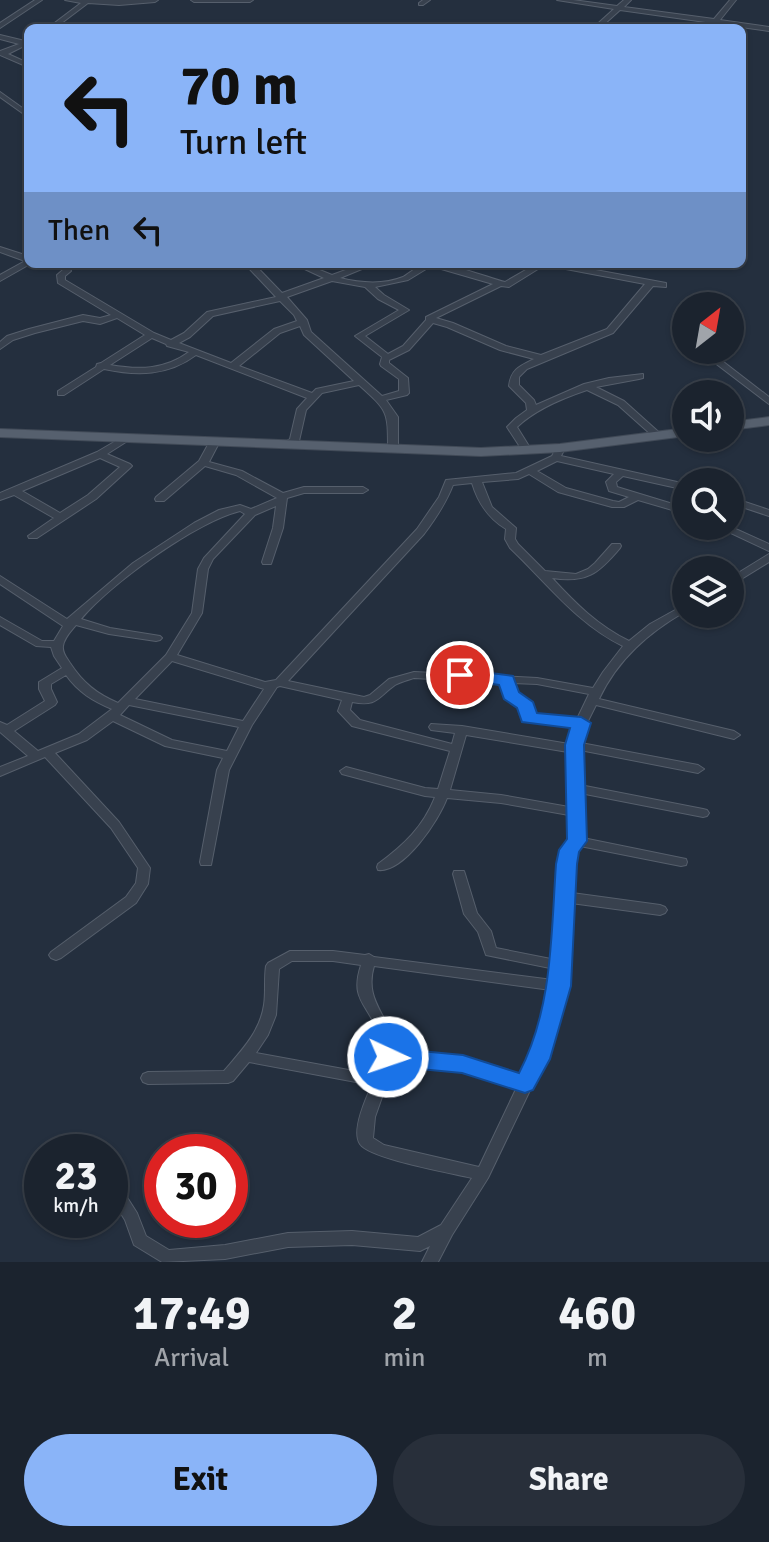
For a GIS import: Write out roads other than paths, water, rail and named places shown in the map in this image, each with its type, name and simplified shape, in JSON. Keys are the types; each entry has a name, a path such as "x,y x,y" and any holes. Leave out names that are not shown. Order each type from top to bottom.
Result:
{"main road":[{"path":"744,424 769,421"},
{"path":"0,433 558,453 672,434"}],"street":[{"path":"0,26 39,0"},
{"path":"68,0 155,0"},
{"path":"194,0 250,0"},
{"path":"560,0 730,24"},
{"path":"600,24 628,0"},
{"path":"715,22 733,0"},
{"path":"56,24 86,1"},
{"path":"746,26 769,29"},
{"path":"0,37 24,42"},
{"path":"1,53 24,43"},
{"path":"1,53 24,64"},
{"path":"9,64 24,60"},
{"path":"0,94 24,112"},
{"path":"0,103 10,103"},
{"path":"0,249 24,258"},
{"path":"0,279 24,263"},
{"path":"253,268 304,322 307,333 380,399 393,417 393,449"},
{"path":"307,268 348,284 368,285 400,280 422,268"},
{"path":"170,344 187,335 210,314 281,297 360,268"},
{"path":"444,268 509,285 536,268"},
{"path":"570,268 663,285"},
{"path":"67,271 61,275 61,281 151,335 313,397"},
{"path":"380,399 404,393 403,378 383,362 406,348 429,319 499,284"},
{"path":"532,411 531,402 519,392 514,381 524,367 610,331 650,284"},
{"path":"368,285 381,297 405,310 359,336 388,358"},
{"path":"0,346 10,338 32,331 83,318 100,321 116,316"},
{"path":"429,319 503,348 542,358"},
{"path":"234,365 277,331 304,322"},
{"path":"61,393 151,335"},
{"path":"100,366 146,373 176,366 195,352"},
{"path":"720,364 769,401"},
{"path":"527,451 512,427 532,411 587,386 611,380 628,381 640,376"},
{"path":"287,444 294,441 302,409 313,397 332,387 360,382"},
{"path":"587,386 621,403 658,436"},
{"path":"0,497 100,454 126,438"},
{"path":"160,499 203,463 215,441"},
{"path":"206,862 219,788 229,755 246,725 276,685 387,572 443,500 449,482 518,476 558,453 672,484"},
{"path":"33,536 103,489 127,466 100,454"},
{"path":"203,463 239,473 281,498"},
{"path":"529,470 562,490 612,504 627,503 636,497"},
{"path":"621,472 613,478 610,486 672,507"},
{"path":"476,480 484,505 495,518 511,528 511,543 558,592 603,632 629,645"},
{"path":"0,772 83,737 120,708 170,657 197,613 205,564 251,513 300,490 363,490"},
{"path":"15,491 61,518"},
{"path":"267,562 278,528 281,498"},
{"path":"744,505 769,513"},
{"path":"246,725 120,708 82,689 58,652 57,644 70,622 167,543 234,509 251,513"},
{"path":"744,537 769,548"},
{"path":"541,573 570,579 586,577 616,546"},
{"path":"744,574 769,557"},
{"path":"0,579 70,622 156,638"},
{"path":"0,593 12,587"},
{"path":"430,1262 446,1230 483,1174 538,1059 559,986 563,966 564,897 569,850 577,841 574,747 581,723 608,668 629,645 672,616"},
{"path":"0,620 40,644 57,644"},
{"path":"170,657 276,685 370,700 393,681 414,675 537,681 734,735"},
{"path":"56,955 131,900 142,884 144,868 115,825 42,755 3,728 51,702 45,682 68,669"},
{"path":"507,680 510,694 527,706 528,718 581,723"},
{"path":"348,697 344,711 356,723 456,749"},
{"path":"120,708 142,732 179,746 229,755"},
{"path":"435,727 698,769"},
{"path":"383,867 421,838 432,822 462,730"},
{"path":"346,771 410,789 501,799 576,812"},
{"path":"575,788 703,813"},
{"path":"577,841 681,862"},
{"path":"459,874 471,914 484,931 491,952 563,966"},
{"path":"564,897 660,910"},
{"path":"148,1078 228,1077 266,1026 272,1003 273,966 280,960 302,954 369,959 559,986"},
{"path":"369,959 363,983 366,997 387,1034 388,1057 363,1123 366,1141 380,1150 483,1174"},
{"path":"245,1056 282,1066 334,1070 380,1081"},
{"path":"388,1057 463,1064 525,1084"},
{"path":"128,1212 140,1240 167,1257 225,1252 288,1240 352,1238 420,1244 446,1230"}]}
